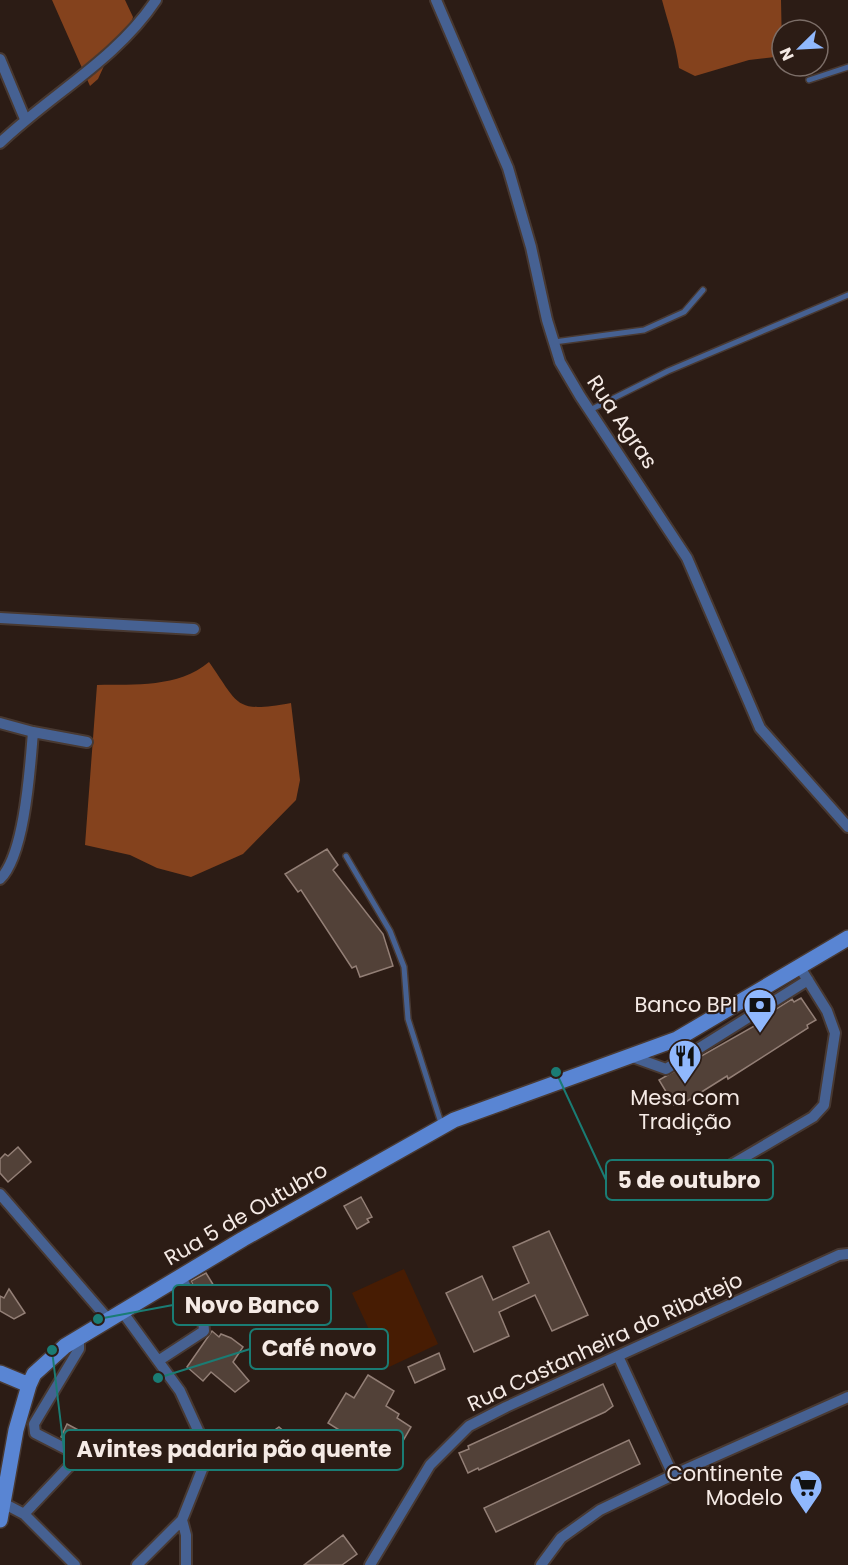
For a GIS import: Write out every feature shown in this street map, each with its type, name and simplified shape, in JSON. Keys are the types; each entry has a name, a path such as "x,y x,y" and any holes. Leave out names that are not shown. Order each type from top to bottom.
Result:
{"street":[{"path":"0,143 25,119 87,73 118,45 156,0"},
{"name":"Rua Agras","path":"436,0 508,168 560,362 589,411 687,558 760,728 848,827"},
{"path":"0,59 25,119"},
{"path":"0,618 194,629"},
{"path":"0,723 87,742"},
{"path":"0,879 6,873 22,827 33,732"},
{"name":"Rua 5 de Outubro","path":"0,1520 16,1430 29,1385 34,1374 65,1346 180,1276 454,1120 677,1039 848,938"},
{"path":"726,1168 813,1117 824,1105 835,1033 827,1011 799,966"},
{"path":"630,1056 666,1069 808,980"},
{"path":"0,1194 158,1361 180,1391 196,1421 207,1449 206,1462 182,1520 137,1565"},
{"name":"Rua Castanheira do Ribatejo","path":"370,1565 430,1465 469,1426 839,1255 848,1254"},
{"path":"158,1361 204,1331 203,1318 180,1276"},
{"path":"24,1514 76,1459 74,1453 35,1433 34,1424 79,1349 79,1337"},
{"path":"618,1356 673,1474"},
{"path":"0,1373 29,1385"},
{"path":"541,1565 561,1538 600,1510 673,1474 848,1397"},
{"path":"3,1503 24,1514 75,1565"},
{"path":"182,1520 186,1535 186,1565"}],"lane":[{"path":"809,80 848,67"},
{"path":"554,342 644,330 684,312 704,290"},
{"path":"589,411 668,371 848,295"},
{"path":"346,856 390,931 404,967 408,1019 442,1127"}],"shaded area":[{"path":"52,0 125,0 133,17 129,32 109,55 98,79 90,86"},
{"path":"662,0 781,0 781,18 770,18 770,58 749,60 695,76 679,68"},
{"path":"209,662 240,703 258,707 291,703 300,780 296,800 243,854 191,877 157,868 130,855 85,845 97,685 156,683 184,676"},
{"path":"404,1269 438,1344 387,1368 352,1293"}],"building":[{"path":"327,849 338,865 333,870 383,934 393,966 360,977 356,966 352,968 301,890 298,892 285,874"},
{"path":"801,998 816,1020 807,1025 808,1028 728,1079 727,1076 684,1103 683,1100 674,1105 659,1080 758,1024 757,1021 792,999 794,1002"},
{"path":"18,1147 31,1162 8,1182 0,1173 0,1159 5,1154 8,1156"},
{"path":"361,1197 372,1217 367,1219 369,1222 357,1229 344,1206"},
{"path":"549,1231 588,1315 552,1331 535,1295 499,1312 509,1336 474,1352 446,1293 482,1276 493,1300 529,1283 513,1247"},
{"path":"206,1273 217,1291 201,1299 191,1281"},
{"path":"9,1289 25,1313 14,1319 0,1311 0,1296 4,1298"},
{"path":"212,1331 219,1337 221,1334 231,1338 243,1347 233,1362 249,1381 235,1392 211,1372 203,1381 187,1367"},
{"path":"439,1353 445,1369 415,1383 408,1367"},
{"path":"368,1375 394,1391 386,1406 399,1414 397,1418 411,1427 393,1458 396,1460 391,1469 357,1448 360,1443 328,1423 346,1393 354,1398"},
{"path":"603,1384 613,1406 605,1412 468,1473 459,1453 469,1449 468,1446"},
{"path":"67,1424 90,1436 84,1449 61,1437"},
{"path":"279,1427 286,1433 263,1454 257,1443"},
{"path":"629,1440 640,1464 496,1532 484,1508"},
{"path":"343,1535 357,1554 342,1565 304,1565"}],"place":[{"name":"Banco BPI","path":"760,1034"},
{"name":"5 de outubro","path":"556,1072"},
{"name":"Mesa com Tradição","path":"685,1085"},
{"name":"Novo Banco","path":"98,1319"},
{"name":"Avintes padaria pão quente","path":"52,1350"},
{"name":"Café novo","path":"158,1378"},
{"name":"Continente Modelo","path":"806,1515"}]}
